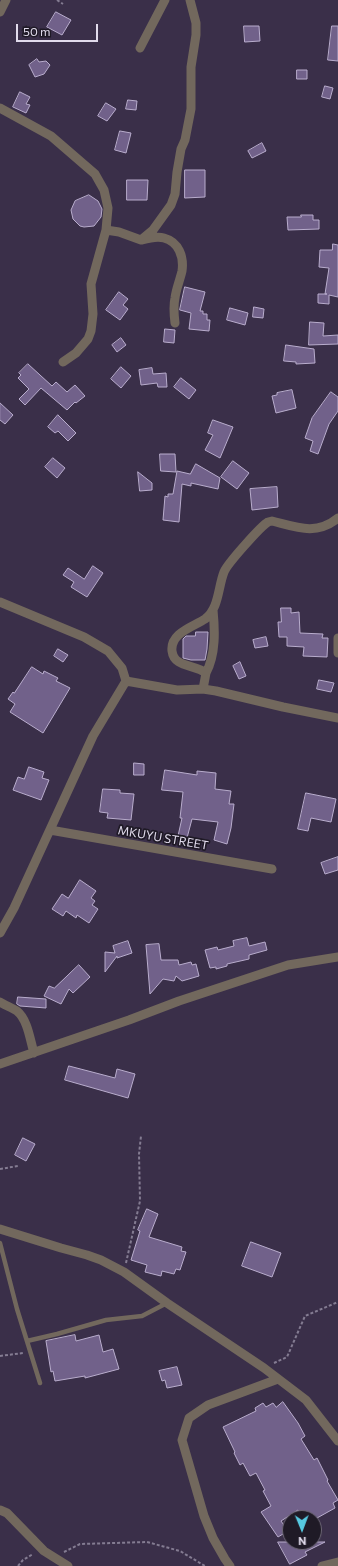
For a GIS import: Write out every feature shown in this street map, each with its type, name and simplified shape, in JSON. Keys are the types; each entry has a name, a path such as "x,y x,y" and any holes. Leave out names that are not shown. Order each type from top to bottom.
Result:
{"street":[{"path":"0,12 6,0"},
{"path":"140,48 165,0"},
{"path":"141,240 153,230 171,205 175,194 178,165 186,140 191,109 191,67 196,35 196,23 190,0"},
{"path":"0,108 51,136 95,174 104,190 108,208 106,230 91,284 93,314 91,331 88,339 76,353 63,362"},
{"path":"106,230 119,232 141,240 164,238 173,242 178,248 182,258 182,270 173,309 175,324"},
{"path":"203,689 213,646 213,610 227,566 265,524 272,521 295,528 305,529 324,527 335,520 338,531"},
{"path":"0,602 84,636 108,651 122,668 126,681 93,736 14,908 0,933"},
{"path":"206,673 201,669 179,663 174,658 172,646 180,633 201,621 213,610"},
{"path":"338,638 338,653"},
{"path":"126,681 177,690 203,689 338,718"},
{"name":"MKUYU STREET","path":"50,830 272,869"},
{"path":"0,1064 129,1020 179,1001 288,965 338,957"},
{"path":"0,1002 20,1014 27,1028 34,1053"},
{"path":"0,1228 87,1255 101,1260 124,1272 167,1304 264,1368 306,1400 338,1441"},
{"path":"230,1566 213,1538 204,1516 182,1440 189,1418 208,1405 278,1379"},
{"path":"0,1510 6,1513 44,1551 68,1566"},
{"path":"322,1566 338,1562"}],"lane":[{"path":"0,1243 30,1353 40,1383"},
{"path":"27,1341 106,1320 142,1316 167,1304"}],"path":[{"path":"57,0 63,4"},
{"path":"124,1272 140,1201 139,1154 141,1136"},
{"path":"0,1170 18,1166"},
{"path":"264,1368 287,1357 305,1316 338,1302"},
{"path":"0,1356 30,1353"},
{"path":"53,1557 80,1544 147,1542 180,1551 205,1566"},
{"path":"18,1566 23,1560 31,1555 44,1551"}],"building":[{"path":"56,12 71,20 62,35 47,27"},
{"path":"244,26 259,26 260,41 245,42"},
{"path":"332,26 338,26 338,61 328,60"},
{"path":"37,59 39,62 46,61 50,65 44,74 35,77 29,65"},
{"path":"297,70 307,70 307,79 297,79"},
{"path":"325,86 333,88 330,99 322,97"},
{"path":"20,92 30,97 26,104 30,105 26,113 13,107"},
{"path":"128,100 137,101 136,110 126,109"},
{"path":"106,103 116,109 107,121 98,116"},
{"path":"120,131 131,133 126,153 115,150"},
{"path":"262,143 266,151 252,158 248,151"},
{"path":"185,170 205,170 205,197 185,198"},
{"path":"127,180 148,180 147,200 127,200"},
{"path":"89,195 98,201 102,209 101,217 94,226 84,227 80,226 73,219 71,210 75,201"},
{"path":"301,215 313,215 313,220 319,220 319,229 288,230 287,217 301,217"},
{"path":"333,244 338,245 338,297 329,295 329,304 318,303 318,294 325,294 329,268 319,267 320,250 332,250"},
{"path":"185,287 205,292 200,311 203,311 203,314 207,314 207,320 210,320 209,331 189,329 191,313 180,310"},
{"path":"119,292 128,299 123,305 128,309 120,320 106,310"},
{"path":"254,307 264,309 263,318 253,317"},
{"path":"230,308 248,313 245,325 227,320"},
{"path":"310,322 324,323 323,336 338,335 338,344 309,345"},
{"path":"165,329 175,330 174,343 164,342"},
{"path":"121,338 126,345 117,352 112,345"},
{"path":"286,345 314,349 315,363 296,364 296,362 284,361"},
{"path":"28,364 52,386 56,382 67,392 75,385 85,396 76,403 75,402 67,410 41,388 25,405 19,399 29,389 18,378 21,375 19,373"},
{"path":"121,367 131,376 121,388 111,379"},
{"path":"152,368 153,374 166,373 167,387 158,387 157,383 141,385 139,370"},
{"path":"181,378 196,390 189,399 174,387"},
{"path":"292,390 296,408 276,413 272,396 277,395 277,393"},
{"path":"331,392 338,397 338,411 329,424 318,454 310,451 313,441 305,438 312,418"},
{"path":"0,403 13,415 5,424 0,420"},
{"path":"58,415 76,433 68,441 58,431 55,433 48,427"},
{"path":"213,420 233,427 220,458 205,450 213,435 208,433"},
{"path":"160,454 175,454 176,472 161,471"},
{"path":"53,458 65,468 57,478 45,467"},
{"path":"233,461 249,473 237,489 221,477"},
{"path":"196,464 220,478 218,489 191,483 191,486 182,484 179,522 163,520 165,496 168,497 168,494 173,494 177,471 190,474"},
{"path":"138,472 152,483 152,490 140,491"},
{"path":"277,487 278,507 252,510 250,489"},
{"path":"93,566 103,573 87,597 71,587 74,582 63,575 68,568 84,579"},
{"path":"281,608 291,608 291,613 299,612 300,633 323,634 322,638 328,638 327,657 303,656 304,647 287,646 287,637 279,637 278,622 281,622"},
{"path":"196,632 208,632 205,660 191,660 183,658 183,639 186,636 195,636"},
{"path":"266,637 268,646 255,648 253,640"},
{"path":"58,649 68,655 63,662 54,656"},
{"path":"240,662 246,676 239,679 233,666"},
{"path":"32,667 43,674 44,671 58,678 56,681 70,688 43,733 10,712 15,704 8,699"},
{"path":"319,680 334,683 331,692 317,689"},
{"path":"134,763 144,764 144,775 134,775"},
{"path":"29,767 44,772 42,778 49,780 41,800 13,790 18,777 24,779"},
{"path":"165,770 197,775 197,771 216,773 215,789 231,791 229,804 234,804 227,844 214,840 218,822 192,819 187,838 178,836 182,818 180,818 183,792 162,790"},
{"path":"103,789 120,790 120,793 134,794 131,820 107,818 108,813 100,812"},
{"path":"306,793 336,799 331,822 311,818 308,831 298,829"},
{"path":"338,857 338,870 325,874 321,863"},
{"path":"80,880 96,891 91,898 95,901 92,905 98,909 89,923 77,915 76,918 66,911 63,916 52,909 62,894 68,898"},
{"path":"247,938 249,946 265,942 267,950 249,955 249,959 227,964 227,966 216,969 216,967 210,968 205,950 217,947 218,950 234,946 233,941"},
{"path":"128,941 132,953 117,958 117,956 105,972 105,952 115,953 113,946"},
{"path":"159,944 161,960 178,960 179,965 191,962 192,965 196,964 199,976 182,981 176,976 174,981 163,979 150,994 146,945"},
{"path":"79,965 90,977 73,993 69,989 61,1004 44,996 49,986 54,988"},
{"path":"18,997 46,999 46,1008 20,1006 17,1004"},
{"path":"69,1066 115,1078 117,1069 135,1074 128,1098 65,1080"},
{"path":"23,1138 35,1144 26,1161 15,1155"},
{"path":"147,1209 158,1214 149,1237 182,1247 181,1251 186,1252 180,1270 176,1269 174,1274 162,1271 161,1276 145,1272 147,1265 131,1260 140,1231 138,1230"},
{"path":"251,1242 281,1253 272,1277 242,1266"},
{"path":"75,1335 76,1341 99,1335 103,1352 113,1349 119,1369 85,1378 85,1376 55,1381 53,1371 51,1372 46,1341"},
{"path":"177,1367 182,1385 167,1388 165,1380 162,1381 159,1371"},
{"path":"283,1402 298,1423 305,1436 301,1439 314,1460 317,1458 328,1480 327,1481 338,1500 333,1503 335,1508 322,1515 322,1510 282,1510 282,1535 278,1537 261,1512 271,1506 263,1491 265,1490 256,1473 250,1476 243,1463 240,1465 223,1427 256,1411 255,1408 263,1403 266,1407 273,1403 276,1407"},
{"path":"278,1542 282,1542 282,1549"},
{"path":"282,1550 309,1550 305,1552 307,1555 290,1564"}]}
